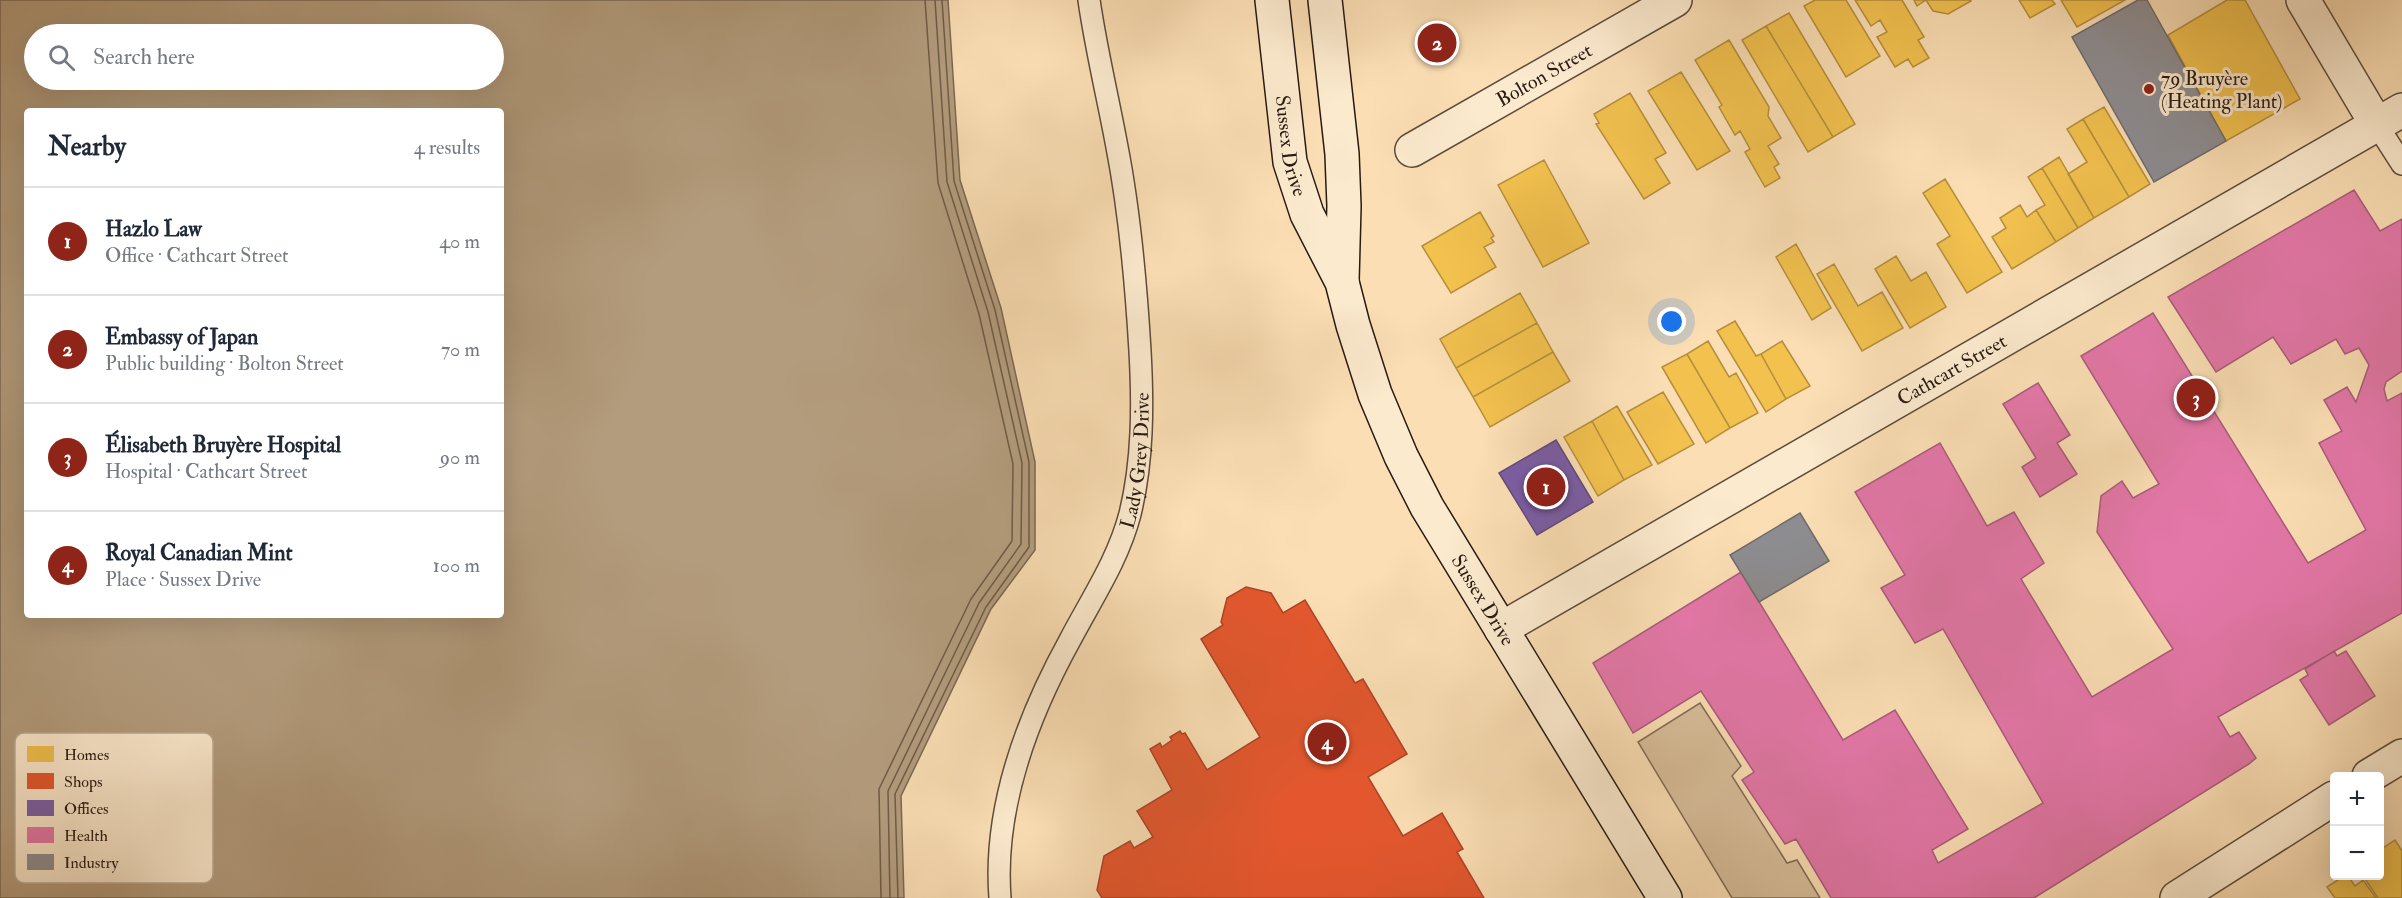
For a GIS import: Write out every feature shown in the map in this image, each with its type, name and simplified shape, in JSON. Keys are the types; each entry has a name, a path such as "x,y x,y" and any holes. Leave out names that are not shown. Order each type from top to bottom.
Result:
{"street":[{"name":"Sussex Drive","path":"1272,0 1290,162 1307,214 1342,282 1375,394 1401,456 1427,507 1665,898"},
{"name":"Sussex Drive","path":"1325,0 1342,154 1344,206 1342,282"},
{"name":"Bolton Street","path":"1412,150 1675,0"},
{"path":"2303,0 2390,118"},
{"name":"Cathcart Street","path":"1501,628 2390,118"},
{"path":"2377,772 2402,756"},
{"path":"2177,898 2330,801"}],"lane":[{"name":"Lady Grey Drive","path":"1000,898 1004,814 1014,770 1048,683 1120,546 1130,512 1137,472 1142,421 1138,312 1118,149 1089,0"},
{"path":"2390,118 2402,164"}],"shaded area":[{"path":"1700,703 1741,766 1732,776 1787,863 1797,860 1820,898 1732,898 1638,742"}],"water":[{"path":"0,0 948,0 960,180 1001,308 1035,462 1035,550 991,609 901,796 904,898 0,898"}],"building: Homes":[{"path":"1815,0 1846,0 1880,56 1846,77 1804,6"},
{"path":"1855,0 1902,0 1924,37 1918,40 1929,58 1913,67 1908,59 1895,67 1877,37 1887,32 1880,20 1871,26"},
{"path":"1914,0 1926,0 1917,6"},
{"path":"1926,0 1971,1 1948,14 1933,11"},
{"path":"2019,0 2052,0 2055,4 2030,18"},
{"path":"2061,0 2125,0 2077,27"},
{"path":"2227,0 2245,0 2300,99 2226,141 2168,35"},
{"path":"1789,13 1855,124 1833,137 1766,26"},
{"path":"1766,26 1833,137 1808,152 1742,40"},
{"path":"1729,40 1769,107 1768,116 1781,138 1768,146 1779,164 1774,167 1780,178 1765,187 1745,152 1750,149 1740,131 1735,135 1719,107 1722,105 1695,60"},
{"path":"1681,72 1730,151 1697,170 1648,91"},
{"path":"1630,93 1666,153 1655,159 1670,183 1644,199 1596,124 1599,123 1594,114"},
{"path":"2104,107 2150,184 2129,197 2083,119"},
{"path":"2083,119 2129,197 2094,218 2068,174 2087,162 2067,129"},
{"path":"2059,157 2094,218 2078,228 2042,168"},
{"path":"1544,160 1589,243 1543,267 1498,185"},
{"path":"2042,168 2078,228 2056,242 2036,210 2045,205 2028,177"},
{"path":"1945,179 2002,272 1967,293 1937,244 1950,236 1923,193"},
{"path":"2020,205 2027,217 2036,210 2056,242 2012,269 1992,237 2006,228 2000,218"},
{"path":"1480,212 1494,236 1491,238 1494,242 1484,247 1496,267 1451,293 1422,246"},
{"path":"1796,244 1831,308 1812,320 1776,257"},
{"path":"1896,256 1911,281 1926,272 1946,307 1910,328 1875,269"},
{"path":"1834,264 1858,306 1882,292 1903,328 1862,351 1817,274"},
{"path":"1520,293 1537,323 1456,368 1440,339"},
{"path":"1735,321 1756,356 1761,354 1786,399 1766,412 1717,331"},
{"path":"1537,323 1553,352 1473,397 1456,368"},
{"path":"1708,341 1729,377 1736,373 1758,413 1730,428 1687,354"},
{"path":"1782,341 1810,386 1786,399 1761,354"},
{"path":"1553,352 1570,381 1490,427 1473,397"},
{"path":"1687,354 1730,428 1706,443 1662,367"},
{"path":"1663,392 1694,444 1658,464 1627,412"},
{"path":"1617,406 1652,465 1624,480 1592,421"},
{"path":"1592,421 1624,480 1598,496 1564,437"},
{"path":"2395,840 2402,851 2402,898 2378,898 2366,880 2384,880 2384,847"},
{"path":"2338,880 2351,880 2355,886 2363,880 2376,898 2335,898 2327,887"}],"building: Shops":[{"path":"1246,587 1271,593 1283,613 1305,600 1355,683 1363,679 1407,754 1368,777 1403,836 1442,813 1463,849 1457,852 1484,898 1102,898 1097,890 1104,856 1130,841 1134,848 1153,837 1137,811 1172,790 1150,749 1160,743 1162,747 1172,740 1170,737 1180,731 1182,734 1185,733 1207,770 1260,737 1201,639 1223,625 1221,622 1227,598"}],"building: Offices":[{"path":"1556,440 1593,502 1537,535 1499,473"}],"building: Health":[{"path":"2354,190 2380,231 2402,219 2402,371 2386,382 2384,389 2387,401 2402,393 2402,613 2218,717 2230,737 2239,732 2256,758 2249,764 2034,898 1831,898 1796,839 1785,844 1742,780 1754,772 1701,691 1633,733 1593,663 1741,572 1843,740 1895,710 1968,829 1932,850 1938,863 2043,803 1943,629 1915,643 1881,588 1905,575 1855,492 1940,443 1987,526 2014,512 2044,563 2021,579 2092,697 2173,649 2097,532 2101,496 2122,481 2133,498 2159,484 2081,356 2153,313 2308,563 2366,530 2319,443 2342,431 2324,400 2347,387 2356,402 2369,365 2359,348 2345,354 2336,339 2291,364 2273,337 2216,372 2168,297"},
{"path":"2038,383 2070,435 2057,443 2077,474 2040,497 2022,467 2036,458 2003,404"},
{"path":"2334,651 2337,656 2346,651 2375,696 2329,725 2300,680 2308,675 2305,669"}],"building: Industry":[{"name":"79 Bruyère (Heating Plant)","path":"2138,0 2147,0 2226,141 2154,182 2072,37"},
{"path":"1800,513 1829,561 1759,602 1730,555"}],"place":[{"name":"Embassy of Japan","path":"1437,43"},
{"name":"79 Bruyère (Heating Plant)","path":"2149,89"},
{"name":"Élisabeth Bruyère Hospital","path":"2196,398"},
{"name":"Hazlo Law","path":"1546,487"},
{"name":"Royal Canadian Mint","path":"1327,742"}]}
